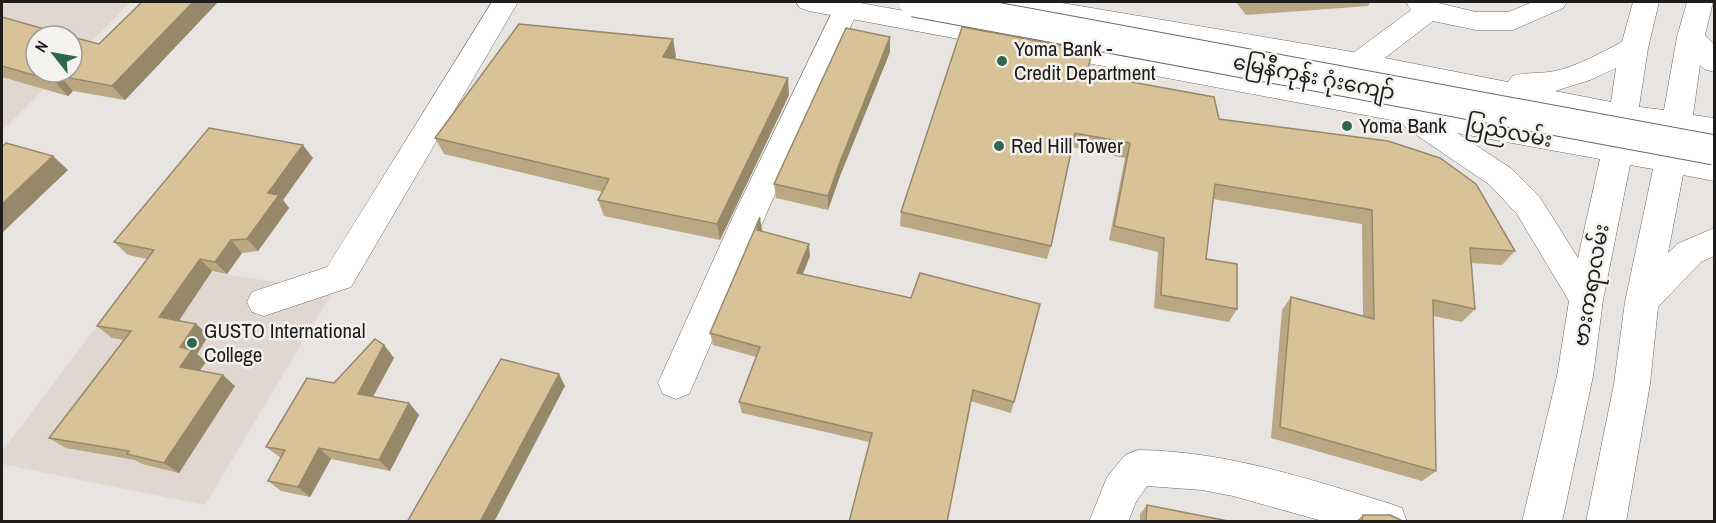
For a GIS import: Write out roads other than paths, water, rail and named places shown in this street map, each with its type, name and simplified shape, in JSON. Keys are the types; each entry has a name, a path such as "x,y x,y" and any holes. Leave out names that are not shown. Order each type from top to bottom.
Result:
{"main road":[{"path":"264,302 339,277 505,2"},
{"name":"ပြည်လမ်း","path":"809,2 1714,169"},
{"name":"မြေနီကုန်း ဂုံးကျော်","path":"914,2 1714,150"},
{"name":"ပြည်လမ်း","path":"1007,2 1077,8 1623,115 1714,129"},
{"path":"1359,63 1424,6 1476,21 1513,21 1554,2"},
{"name":"ဗားကရာလမ်း","path":"1542,522 1575,376 1586,300 1617,152 1634,48 1646,2"},
{"path":"1606,522 1632,384 1642,302 1670,162 1691,37 1700,2"},
{"path":"676,383 752,210 846,8"},
{"path":"1691,37 1714,62"},
{"path":"1463,82 1540,84 1566,80 1634,48"},
{"path":"1405,112 1501,177 1528,205 1586,300"},
{"path":"1642,302 1689,253 1714,241"},
{"path":"1108,522 1120,490 1138,468 1166,467 1248,481 1388,522"}],"place":[{"name":"Yoma Bank - Credit Department","path":"1002,61"},
{"name":"Yoma Bank","path":"1347,126"},
{"name":"Red Hill Tower","path":"999,146"},
{"name":"GUSTO International College","path":"192,343"}]}
